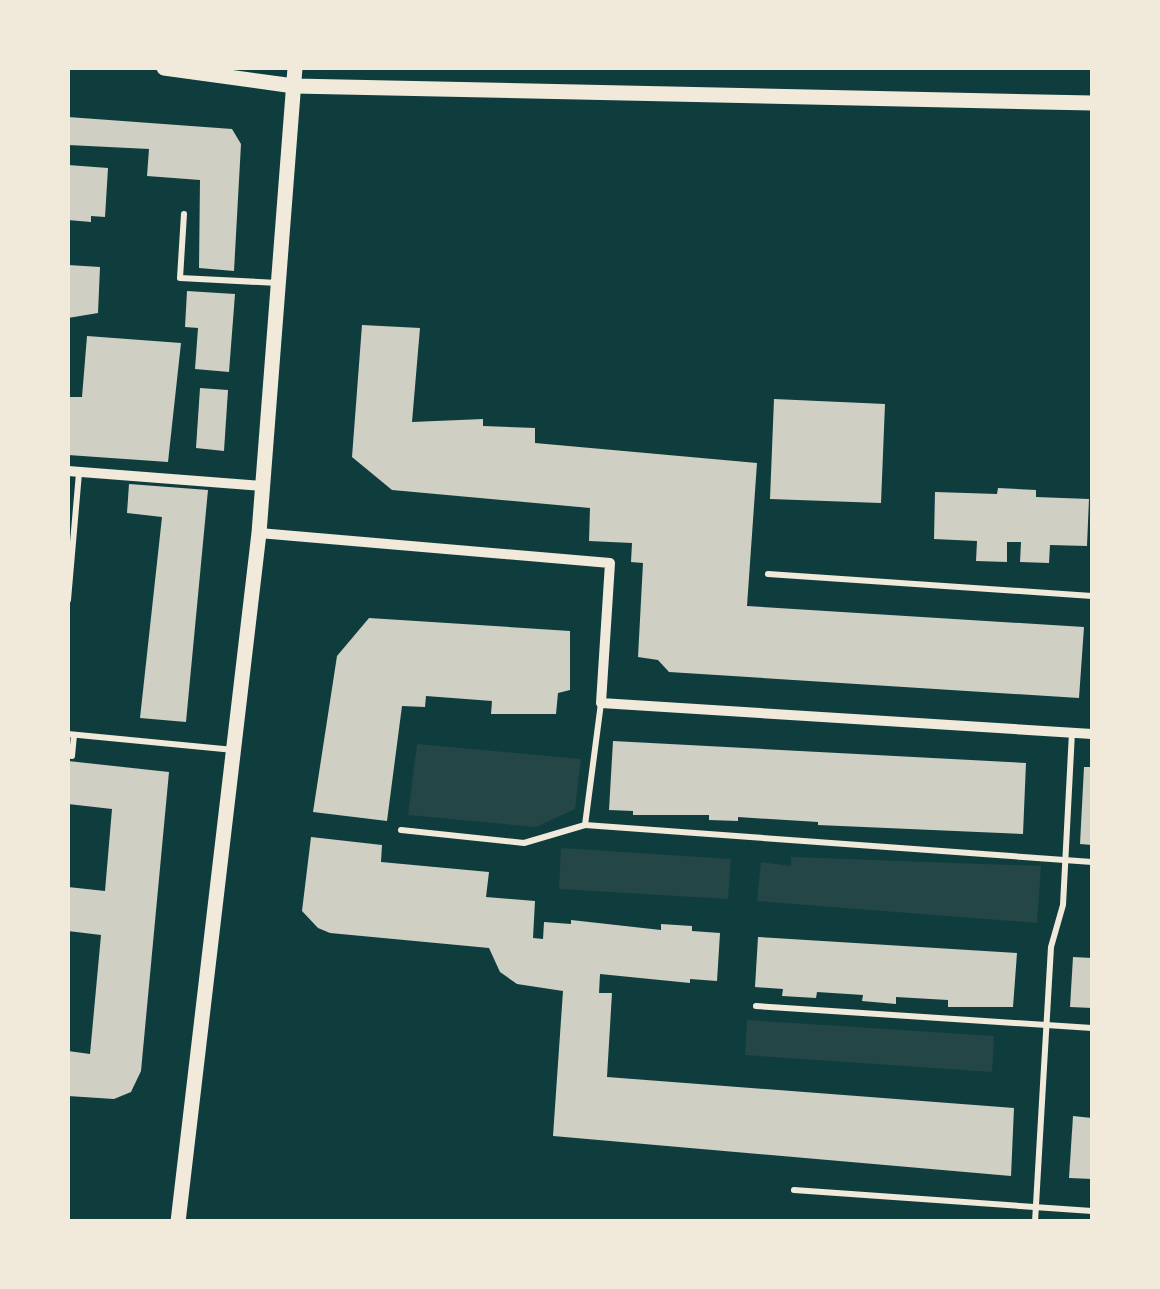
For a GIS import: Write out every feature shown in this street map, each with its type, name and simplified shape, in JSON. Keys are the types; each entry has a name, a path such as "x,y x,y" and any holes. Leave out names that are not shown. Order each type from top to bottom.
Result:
{"street":[{"path":"164,68 294,86 1092,103"},
{"path":"178,1222 259,533 296,68"},
{"path":"73,471 263,486"},
{"path":"259,533 610,563 601,703 1092,732"}],"lane":[{"path":"184,214 180,278 279,284"},
{"path":"68,600 73,471"},
{"path":"768,574 1092,596"},
{"path":"584,825 601,703"},
{"path":"1035,1222 1051,947 1063,905 1072,732"},
{"path":"72,756 71,734 235,750"},
{"path":"401,830 524,843 584,825 1092,862"},
{"path":"756,1006 1092,1028"},
{"path":"794,1190 1092,1211"}],"shaded area":[{"path":"417,744 581,759 575,809 536,827 408,815"},
{"path":"561,848 731,859 728,899 559,889"},
{"path":"791,857 1041,866 1037,923 757,901 761,862 791,866"},
{"path":"747,1020 994,1036 992,1072 745,1055"}],"building":[{"path":"68,117 232,129 241,144 234,271 199,268 200,180 147,176 149,149 68,145"},
{"path":"68,165 108,168 105,217 91,216 91,222 68,220"},
{"path":"68,265 100,267 98,313 68,318"},
{"path":"187,291 235,294 229,372 195,369 198,328 185,327"},
{"path":"362,325 420,328 412,422 483,419 483,426 535,428 535,443 757,463 747,606 1084,627 1079,698 669,672 658,660 638,657 643,563 631,562 632,543 589,541 590,508 392,490 352,457"},
{"path":"87,336 181,343 168,462 68,455 68,397 82,397"},
{"path":"200,388 228,390 224,451 196,448"},
{"path":"774,399 885,404 881,503 770,499"},
{"path":"129,484 208,490 186,722 140,718 162,517 127,513"},
{"path":"998,488 1036,490 1036,497 1089,499 1087,546 1050,545 1049,563 1020,562 1021,542 1007,542 1007,562 976,561 977,541 934,539 935,492 997,494"},
{"path":"369,618 570,631 570,690 558,693 556,714 491,714 492,701 426,696 425,707 402,706 387,821 313,812 337,656"},
{"path":"613,741 1026,763 1023,834 818,825 738,817 738,821 709,820 709,815 633,815 633,811 609,810"},
{"path":"68,761 169,772 141,1071 131,1092 114,1099 68,1096 68,1051 90,1054 101,935 68,931 68,887 105,891 112,809 68,804"},
{"path":"1084,767 1092,767 1092,845 1080,844"},
{"path":"311,837 382,845 381,862 489,872 486,897 535,901 533,938 543,939 544,922 571,924 571,920 661,930 661,924 692,926 692,931 720,933 717,981 690,979 690,983 600,974 599,993 612,993 607,1077 1014,1108 1011,1176 553,1136 563,991 517,984 500,972 489,948 330,933 318,928 302,911"},
{"path":"758,937 1017,953 1013,1007 948,1007 948,1000 896,997 896,1004 862,1001 863,995 817,992 816,998 782,996 783,989 755,987"},
{"path":"1073,957 1092,958 1092,1008 1070,1007"},
{"path":"1073,1116 1092,1118 1092,1179 1069,1178"}]}
